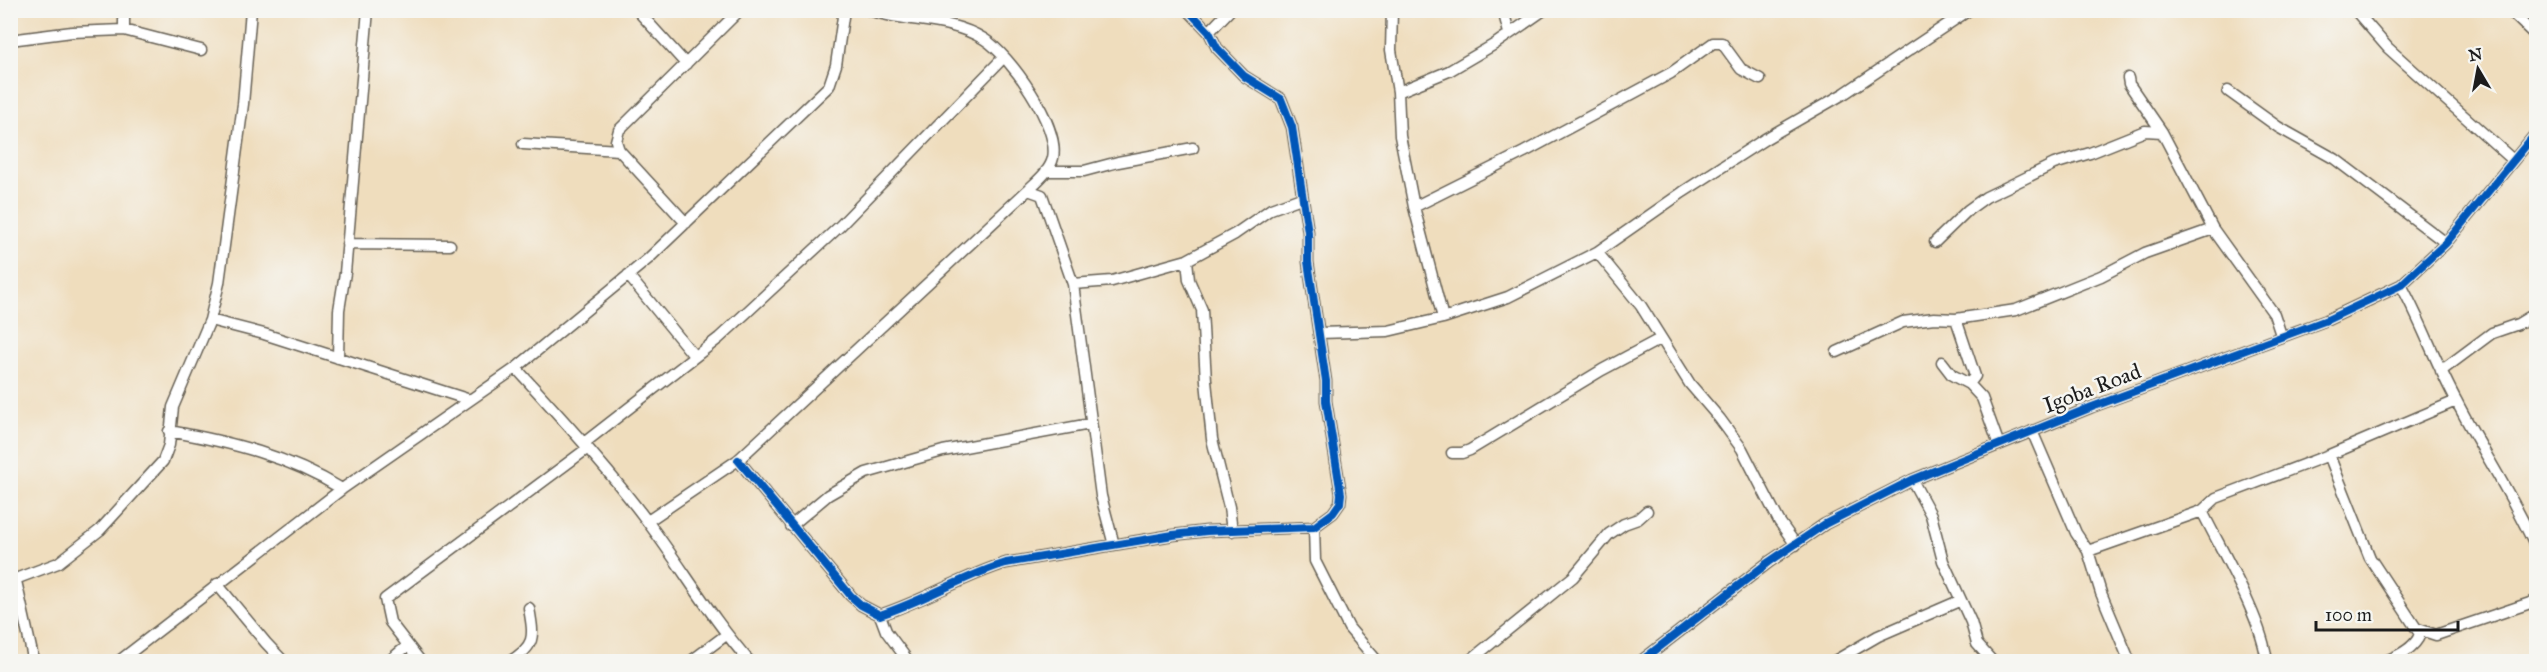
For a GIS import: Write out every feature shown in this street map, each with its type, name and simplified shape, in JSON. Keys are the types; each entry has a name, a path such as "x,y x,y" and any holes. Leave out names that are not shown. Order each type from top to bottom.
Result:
{"street":[{"path":"124,10 124,30"},
{"path":"32,662 13,581 58,563 100,530 163,461 169,446 173,407 210,320 219,283 230,207 251,10"},
{"path":"338,358 339,310 368,10"},
{"path":"637,10 686,64"},
{"path":"686,223 619,150 616,141 619,130 740,10"},
{"path":"118,662 342,489 516,368 628,275 686,223 829,86 836,65 843,10"},
{"path":"648,521 738,460 1028,190 1053,160 1054,150 1047,124 1018,73 984,39 957,28 869,10"},
{"path":"880,615 961,582 982,570 1065,552 1185,534 1314,527 1333,513 1340,503 1341,494 1326,401 1308,261 1308,232 1292,128 1281,99 1244,76 1217,48 1209,32 1188,10"},
{"path":"1209,32 1230,10"},
{"path":"1392,10 1391,50 1398,92 1400,136 1414,207 1443,318"},
{"path":"1503,10 1509,33"},
{"path":"1398,92 1439,77 1495,44 1544,10"},
{"path":"1319,333 1388,331 1443,318 1508,297 1598,252 1683,192 1765,139 1845,93 1969,10"},
{"path":"2355,10 2396,56 2513,160"},
{"path":"2509,10 2536,36"},
{"path":"10,40 72,32 124,30 201,50"},
{"path":"1414,207 1524,152 1661,78 1713,43 1722,43 1742,69 1760,80"},
{"path":"421,662 390,622 385,600 552,477 586,445 719,338 840,226 1004,57"},
{"path":"2128,78 2129,84 2162,132 2213,229 2274,314 2281,335"},
{"path":"2228,91 2278,127 2335,159 2446,243"},
{"path":"1935,242 1968,210 2000,190 2054,164 2090,153 2145,131 2162,132"},
{"name":"Igoba Road","path":"1640,662 1769,562 1825,524 1912,480 2281,335 2327,320 2401,285 2446,243 2536,133"},
{"path":"523,144 619,150"},
{"path":"1046,171 1089,170 1118,162 1193,148"},
{"path":"1028,190 1042,195 1073,284 1101,496 1114,545"},
{"path":"1073,284 1112,281 1187,260 1235,234 1271,210 1301,198"},
{"path":"1837,352 1903,322 1934,318 1956,319 2016,310 2101,276 2145,253 2213,229"},
{"path":"347,244 450,245"},
{"path":"1598,252 1641,306 1690,384 1742,449 1779,521 1796,545"},
{"path":"1187,260 1189,280 1202,310 1212,439 1232,531"},
{"path":"628,275 695,357"},
{"path":"2401,285 2418,316 2456,401 2526,524 2536,548"},
{"path":"2441,371 2492,333 2518,324 2536,313"},
{"path":"1956,319 1975,376 1969,384"},
{"path":"210,320 470,400"},
{"path":"1452,453 1470,450 1602,370 1660,339"},
{"path":"1942,362 1952,375 1969,384 1982,398 1999,445"},
{"path":"516,368 586,445 648,521 726,634 750,662"},
{"path":"2088,551 2202,512 2217,498 2329,455 2456,401"},
{"path":"791,526 828,495 866,473 943,451 1090,424"},
{"path":"169,431 227,441 317,474 342,489"},
{"path":"2032,431 2076,533 2088,551 2101,594 2130,662"},
{"path":"2329,455 2370,558 2420,634 2415,643 2397,656 2383,662"},
{"path":"738,460 851,596 861,605 880,615 886,631 909,662"},
{"path":"1912,480 1931,515 1943,561 1959,601 1971,622 1977,644 1993,662"},
{"path":"1468,662 1573,577 1609,534 1647,512"},
{"path":"2202,512 2253,615 2263,643 2266,662"},
{"path":"1314,527 1315,561 1349,628 1378,662"},
{"path":"217,584 285,662"},
{"path":"1833,662 1878,636 1959,601"},
{"path":"2418,629 2436,635 2536,601"},
{"path":"509,662 525,653 531,643 533,633 529,608"},
{"path":"690,662 726,634"},
{"path":"388,662 407,646"}],"cycle path":[{"path":"738,460 851,596 861,605 880,615 1006,563 1207,531 1314,527 1333,513 1340,503 1341,494 1326,401 1326,381 1308,262 1308,232 1292,127 1281,99 1244,76 1217,48 1209,32 1188,10"},
{"path":"1640,662 1769,562 1825,524 1912,480 2092,407 2327,320 2401,285 2446,243 2536,133"}]}
